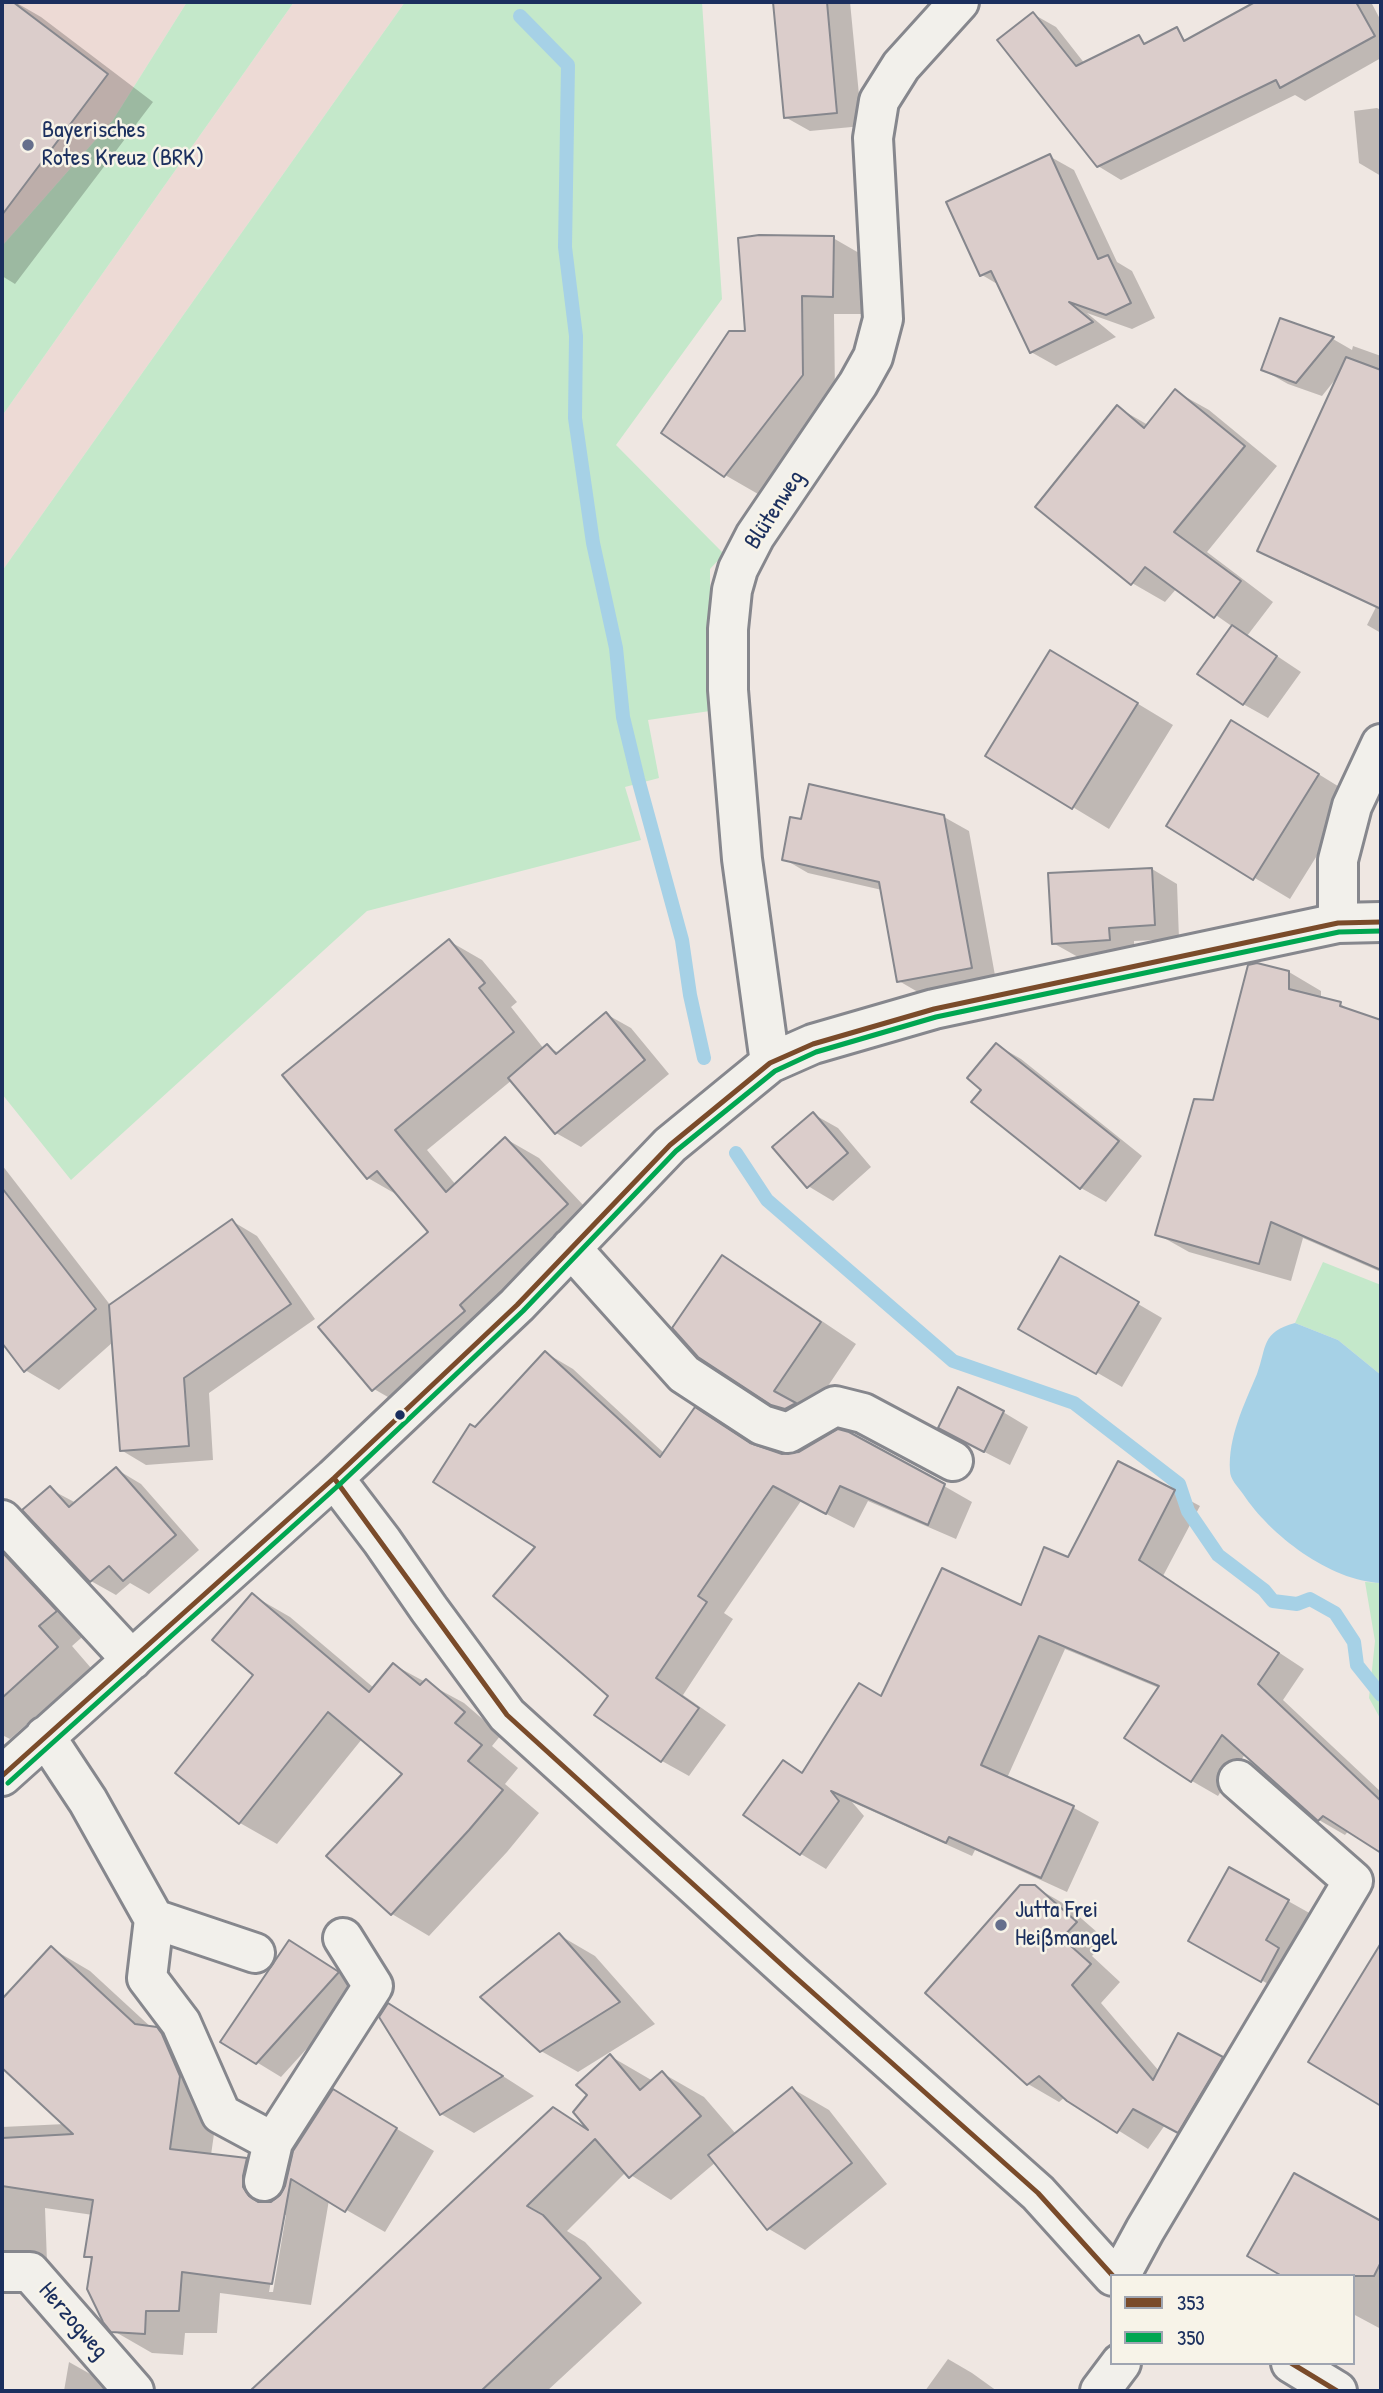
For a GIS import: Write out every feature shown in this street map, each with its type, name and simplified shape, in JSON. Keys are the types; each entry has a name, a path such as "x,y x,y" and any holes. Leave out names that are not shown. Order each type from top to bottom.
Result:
{"street":[{"name":"Blütenweg","path":"770,1063 743,859 728,690 728,629 732,590 738,569 755,536 858,384 873,357 883,319 873,138 879,101 901,66 959,2"},
{"path":"1338,923 1338,860 1352,806 1381,744"},
{"path":"2,1776 334,1478 517,1305 670,1145 770,1063 813,1044 934,1009 1338,923 1381,922"},
{"path":"571,1248 684,1374 762,1425 788,1433 835,1406 863,1413 953,1461"},
{"path":"334,1478 507,1715 1038,2193 1111,2274"},
{"path":"2,1520 132,1660"},
{"path":"45,1736 88,1801 154,1919 146,1978 181,2023 221,2114 273,2142"},
{"path":"1121,2274 1144,2230 1353,1881 1238,1780"},
{"path":"154,1919 255,1953"},
{"path":"264,2181 273,2142 373,1986 343,1938"},
{"name":"Herzogweg","path":"2,2272 30,2272 134,2391"},
{"path":"1100,2391 1121,2365"},
{"path":"1124,2365 1130,2391"},
{"path":"1294,2365 1337,2391"}],"shaded area":[{"path":"2,2 187,2 113,120 2,246"},
{"path":"294,2 405,2 2,571 2,416"}],"green space":[{"path":"187,2 294,2 2,416 2,246 113,120"},
{"path":"405,2 702,2 722,299 616,445 724,554 710,569 710,711 648,720 659,778 625,787 641,840 367,911 71,1180 2,1094 2,571"},
{"path":"1323,1262 1381,1285 1381,1375 1338,1340 1295,1323"},
{"path":"1365,1582 1381,1583 1381,1720 1369,1698 1375,1641"}],"water":[{"path":"1295,1323 1338,1340 1381,1375 1381,1583 1342,1574 1303,1553 1269,1525 1231,1477 1230,1458 1234,1434 1267,1342 1276,1331"}],"building":[{"name":"Bayerisches Rotes Kreuz (BRK)","path":"2,2 13,2 108,74 2,215"},
{"path":"773,2 827,2 837,113 784,118"},
{"path":"1255,2 1356,2 1375,36 1280,88 1276,80 1097,167 997,40 1033,12 1076,66 1139,35 1144,44 1177,27 1184,41"},
{"path":"1050,154 1098,259 1108,255 1131,303 1106,315 1069,302 1093,322 1030,353 991,271 980,276 946,202"},
{"path":"759,235 834,236 833,297 802,296 803,375 724,477 661,433 729,331 745,331 738,238"},
{"path":"1280,318 1334,337 1296,383 1261,370"},
{"path":"1346,357 1381,370 1381,609 1257,551"},
{"path":"1175,389 1245,446 1174,532 1241,581 1214,618 1145,567 1131,585 1035,507 1117,405 1144,428"},
{"path":"1232,625 1277,656 1243,705 1197,674"},
{"path":"1050,650 1138,703 1072,809 985,756"},
{"path":"1231,720 1319,774 1253,880 1166,826"},
{"path":"809,784 944,815 972,968 897,982 879,882 782,860 790,817 801,819"},
{"path":"1152,868 1155,925 1109,928 1110,940 1052,944 1048,873"},
{"path":"449,939 485,983 479,988 514,1032 395,1130 446,1192 505,1137 568,1204 460,1305 465,1311 372,1391 318,1327 428,1232 377,1171 367,1179 282,1075"},
{"path":"1257,963 1289,971 1289,989 1341,1002 1340,1006 1381,1020 1381,1270 1271,1222 1259,1264 1155,1235 1194,1099 1213,1100 1248,965"},
{"path":"606,1012 645,1060 555,1134 508,1078 547,1044 556,1054"},
{"path":"996,1043 1119,1141 1080,1189 971,1102 981,1090 967,1078"},
{"path":"813,1112 848,1153 807,1188 772,1147"},
{"path":"2,1188 96,1309 24,1372 2,1343"},
{"path":"232,1219 291,1304 184,1378 189,1446 120,1451 109,1305"},
{"path":"722,1255 821,1322 774,1391 796,1403 785,1409 771,1405 698,1357 672,1328"},
{"path":"1060,1256 1139,1302 1096,1374 1018,1329"},
{"path":"545,1351 660,1457 695,1407 750,1443 782,1454 799,1452 838,1429 849,1432 945,1484 928,1525 840,1486 826,1514 773,1486 698,1596 707,1602 656,1678 699,1708 661,1762 594,1715 608,1696 493,1596 535,1547 433,1482 470,1424 475,1427"},
{"path":"958,1387 1004,1411 984,1452 938,1428"},
{"path":"1118,1461 1175,1490 1139,1560 1279,1653 1258,1684 1381,1801 1381,1853 1323,1816 1318,1821 1222,1735 1191,1782 1124,1738 1159,1686 1039,1636 981,1765 1074,1806 1041,1878 949,1837 946,1843 831,1791 839,1801 800,1855 743,1815 783,1760 802,1773 859,1683 881,1696 942,1568 1021,1605 1044,1547 1068,1557"},
{"path":"116,1467 176,1535 123,1581 109,1566 90,1582 22,1510 50,1486 69,1507"},
{"path":"2,1552 57,1611 39,1626 58,1647 2,1698"},
{"path":"252,1593 369,1692 393,1663 420,1685 426,1679 465,1712 455,1723 482,1745 468,1761 503,1790 391,1915 326,1856 402,1774 328,1712 239,1824 175,1773 253,1675 212,1640"},
{"path":"1229,1867 1289,1900 1266,1940 1279,1948 1261,1982 1188,1941"},
{"path":"1020,1885 1035,1885 1077,1922 1062,1938 1091,1964 1072,1985 1153,2080 1178,2033 1223,2057 1178,2133 1133,2109 1117,2133 1067,2101 1039,2076 1027,2085 925,1993"},
{"path":"559,1933 620,2002 540,2052 480,1997"},
{"path":"289,1940 339,1972 256,2064 220,2042"},
{"path":"1381,1943 1381,2106 1308,2062"},
{"path":"51,1946 135,2024 157,2027 162,2034 180,2076 170,2149 247,2158 243,2187 249,2196 258,2202 271,2202 280,2195 285,2186 293,2151 333,2089 397,2128 345,2212 291,2179 272,2284 182,2272 179,2311 146,2311 145,2334 111,2332 103,2322 87,2289 92,2257 84,2257 93,2200 2,2186 2,2138 73,2134 2,2068 2,1999"},
{"path":"388,2003 503,2076 440,2115 379,2017"},
{"path":"610,2054 640,2090 662,2071 701,2116 629,2178 595,2139 527,2206 543,2215 601,2278 481,2391 250,2391 553,2107 588,2130 573,2112 587,2095 576,2085"},
{"path":"792,2087 852,2163 767,2230 708,2155"},
{"path":"1294,2173 1381,2221 1381,2262 1374,2276 1278,2274 1247,2256"}],"waterway":[{"path":"520,16 568,65 565,247 576,336 575,418 593,543 616,648 623,717 682,940 690,995 704,1058"},
{"path":"736,1153 767,1200 953,1361 1074,1403 1179,1484 1188,1511 1218,1555 1264,1590 1273,1601 1297,1604 1310,1599 1335,1613 1354,1642 1357,1665 1381,1695"}],"transit line":[{"name":"353","path":"2,1776 334,1478 517,1305 670,1145 770,1063 813,1044 934,1009 1338,923 1381,922"},
{"name":"350","path":"8,1783 340,1484 523,1311 676,1151 775,1071 816,1052 936,1017 1339,932 1381,931"},
{"name":"353","path":"334,1478 507,1715 1038,2193 1111,2274"},
{"name":"353","path":"1294,2365 1337,2391"}],"place":[{"name":"Bayerisches Rotes Kreuz (BRK)","path":"28,145"},
{"name":"Jutta Frei Heißmangel","path":"1001,1925"}]}
